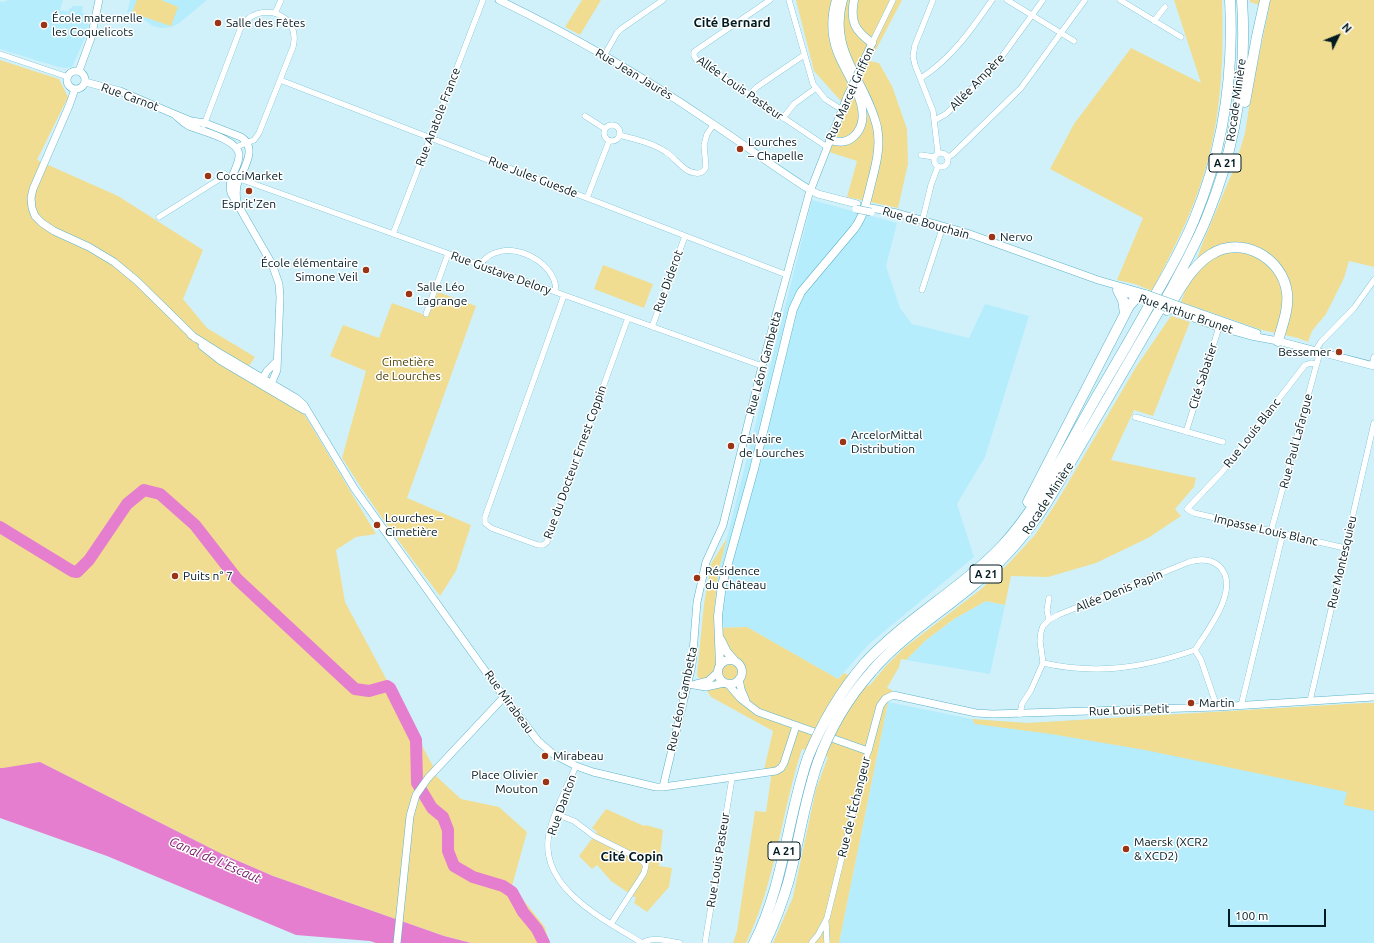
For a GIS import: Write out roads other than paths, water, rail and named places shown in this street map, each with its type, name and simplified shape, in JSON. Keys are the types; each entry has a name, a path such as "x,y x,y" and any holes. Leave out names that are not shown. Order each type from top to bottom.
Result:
{"highway":[{"name":"Rocade Minière","path":"766,943 788,882 805,805 813,759 824,722 834,705 848,684 876,651 974,571 1001,546 1025,517 1160,288 1178,254 1194,220 1214,160 1226,105 1231,48 1230,0"},
{"name":"Rocade Minière","path":"754,943 774,893 795,800 813,759 844,708 872,671 899,644 986,575 1026,534 1053,494 1184,264 1202,228 1217,189 1231,140 1238,107 1242,68 1242,0"},
{"path":"1231,140 1238,133 1257,32 1265,0"},
{"path":"1143,337 1153,331 1188,278 1202,262 1219,250 1237,246 1252,250 1266,258 1277,270 1285,283 1288,303 1278,341"},
{"path":"1118,290 1123,300 1125,314"},
{"path":"974,571 1010,528 1026,504 1131,303 1143,296"}],"main road":[{"path":"828,144 850,139 860,128 863,117 860,101 839,56 834,41 832,20 836,0"},
{"path":"719,631 727,652 741,667 742,673 739,680 733,684 726,683 719,678 718,609 722,586 754,468 795,304 805,287 859,221 867,200 876,164 879,146 877,126 872,112 848,62 841,42 839,20 843,0"},
{"path":"854,0 852,14 854,22 860,33 872,43"},
{"path":"719,669 726,660 734,660"}],"street":[{"path":"79,71 91,38 99,0"},
{"path":"276,12 281,0"},
{"name":"Rue Anatole France","path":"393,234 483,0"},
{"name":"Rue Jean Jaurès","path":"499,0 604,56 669,95 714,124 763,158 786,178 809,192"},
{"path":"604,56 617,33 621,29 663,0"},
{"name":"Allée Louis Pasteur","path":"770,0 698,49 694,54 696,59 783,118 828,144"},
{"path":"790,0 810,78 825,99 842,110"},
{"name":"Rue Marcel Griffon","path":"809,192 864,58 893,0"},
{"path":"922,222 931,186 938,166 935,163 935,120 932,106 915,65 913,52 933,0"},
{"path":"921,78 934,68 963,40 992,0"},
{"path":"1007,0 1074,41"},
{"name":"Allée Ampère","path":"935,120 946,114 995,66 1043,0"},
{"path":"938,166 942,167 946,164 947,158 953,154 1021,88 1085,0"},
{"path":"1123,1 1181,37"},
{"path":"1154,21 1165,6"},
{"path":"159,217 228,175 239,156 236,147 254,140 259,133 293,47 294,36 290,22 283,16 269,10 256,12 242,24 202,131"},
{"path":"0,54 68,77"},
{"path":"749,95 757,87 804,55"},
{"path":"79,71 84,75 85,82 82,87 75,88 69,84 68,77 73,72 79,71"},
{"name":"Rue Jules Guesde","path":"280,80 787,275"},
{"name":"Rue Carnot","path":"85,82 120,91 174,114 204,123 241,137 248,143"},
{"name":"Rue Mirabeau","path":"75,88 69,106 33,189 31,203 33,212 38,220 45,226 89,247 114,262 137,281 192,334 301,407 309,415 354,488 504,697 532,734 545,748 557,757 576,766 626,780 663,787 772,772 781,768 796,726"},
{"path":"783,118 794,104 816,88"},
{"name":"Rue Carnot","path":"174,114 186,124 227,141 236,147"},
{"path":"585,116 605,129"},
{"path":"619,135 662,149 689,171 698,173 703,171 706,167 704,148 705,141 714,124"},
{"path":"605,129 610,126 614,126 619,131 619,135"},
{"path":"605,129 604,134 609,141"},
{"path":"609,141 615,140 619,135"},
{"path":"587,198 609,141"},
{"path":"238,205 236,190 250,153 248,143"},
{"path":"921,155 944,154 947,158"},
{"path":"228,175 230,189 272,264 278,280 280,297 277,370 270,386"},
{"name":"Rue Gustave Delory","path":"240,179 762,366"},
{"name":"Rue de Bouchain","path":"809,192 871,210 897,213 922,222 943,226 1098,280"},
{"name":"Rue Léon Gambetta","path":"663,787 693,658 698,597 707,558 723,525 762,366 809,192"},
{"path":"922,290 943,226"},
{"name":"Rue Diderot","path":"652,327 685,236"},
{"path":"480,265 487,258 500,251 514,251 526,254 538,260 546,268 556,284 556,292"},
{"path":"426,314 448,254"},
{"path":"1098,280 1143,296"},
{"name":"Rue Arthur Brunet","path":"1098,280 1118,290 1143,296 1251,336 1278,341 1373,366"},
{"path":"1318,352 1321,342 1354,308 1374,280"},
{"name":"Rue du Docteur Ernest Coppin","path":"564,295 484,519 487,525 491,528 543,545 548,539 628,318"},
{"name":"Cité Sabatier","path":"1186,432 1220,324"},
{"name":"Rue Paul Lafargue","path":"1271,531 1317,364 1318,352"},
{"path":"1373,366 1374,357"},
{"path":"261,381 267,371 277,361"},
{"name":"Rue Louis Blanc","path":"1187,509 1222,472 1305,365 1310,363 1317,364"},
{"path":"1135,417 1223,442"},
{"name":"Rue Montesquieu","path":"1310,701 1374,423"},
{"name":"Impasse Louis Blanc","path":"1187,509 1194,513 1345,548"},
{"path":"1241,706 1283,534"},
{"name":"Allée Denis Papin","path":"1049,620 1189,562 1204,560 1215,563 1221,568 1226,579 1224,597 1218,613 1195,650"},
{"path":"1020,714 1022,704 1031,690 1043,663 1040,641 1041,632 1049,620 1047,610 1048,598"},
{"path":"1043,663 1073,668 1120,668 1154,663 1195,650 1201,660 1217,707"},
{"path":"688,684 706,682 719,669"},
{"path":"739,680 743,694 751,707"},
{"path":"688,684 706,687 726,683 740,698 763,714 868,751"},
{"name":"Rue Louis Petit","path":"886,698 894,695 982,714 1020,714 1241,706 1374,697"},
{"path":"397,943 410,816 416,795 425,782 504,697"},
{"name":"Rue de l'Échangeur","path":"827,943 827,918 879,708 886,698"},
{"name":"Rue Danton","path":"576,766 556,814 548,839 548,855 552,868 561,882 578,900 611,924 642,943"},
{"name":"Rue Louis Pasteur","path":"705,943 732,778"},
{"path":"556,814 574,821 594,836 644,862 646,868 644,873 611,924"},
{"name":"Rue de l'Échangeur","path":"811,942 818,935 827,918"},
{"path":"642,943 653,939 680,943"},
{"path":"811,942 819,940 827,943"}],"water":[{"name":"Canal de L'Escaut","path":"40,762 222,854 273,876 444,936 471,943 376,943 370,941 296,935 107,856 0,818 0,768"}],"waterway":[{"path":"0,527 72,571 77,572 89,560 127,504 144,490 160,494 195,525 237,579 355,689 369,691 387,686 390,688 416,740 417,783 432,808 443,817 448,830 448,851 454,866 473,877 503,886 512,892 523,912 537,929 544,943"}],"place":[{"name":"Salle des Fêtes","path":"218,23"},
{"name":"École maternelle les Coquelicots","path":"44,25"},
{"name":"Lourches – Chapelle","path":"740,149"},
{"name":"CocciMarket","path":"208,176"},
{"name":"Esprit'Zen","path":"249,191"},
{"name":"Nervo","path":"992,237"},
{"name":"École élémentaire Simone Veil","path":"366,270"},
{"name":"Salle Léo Lagrange","path":"409,294"},
{"name":"Bessemer","path":"1339,352"},
{"name":"ArcelorMittal Distribution","path":"843,442"},
{"name":"Calvaire de Lourches","path":"731,446"},
{"name":"Lourches – Cimetière","path":"377,525"},
{"name":"Puits n° 7","path":"175,576"},
{"name":"Résidence du Château","path":"697,578"},
{"name":"Martin","path":"1191,703"},
{"name":"Mirabeau","path":"545,756"},
{"name":"Place Olivier Mouton","path":"546,782"},
{"name":"Maersk (XCR2 & XCD2)","path":"1126,849"}],"district":[{"name":"Cité Bernard","path":"732,23"},
{"name":"Cité Copin","path":"632,857"}],"park label":[{"name":"Cimetière de Lourches","path":"408,369"}]}
